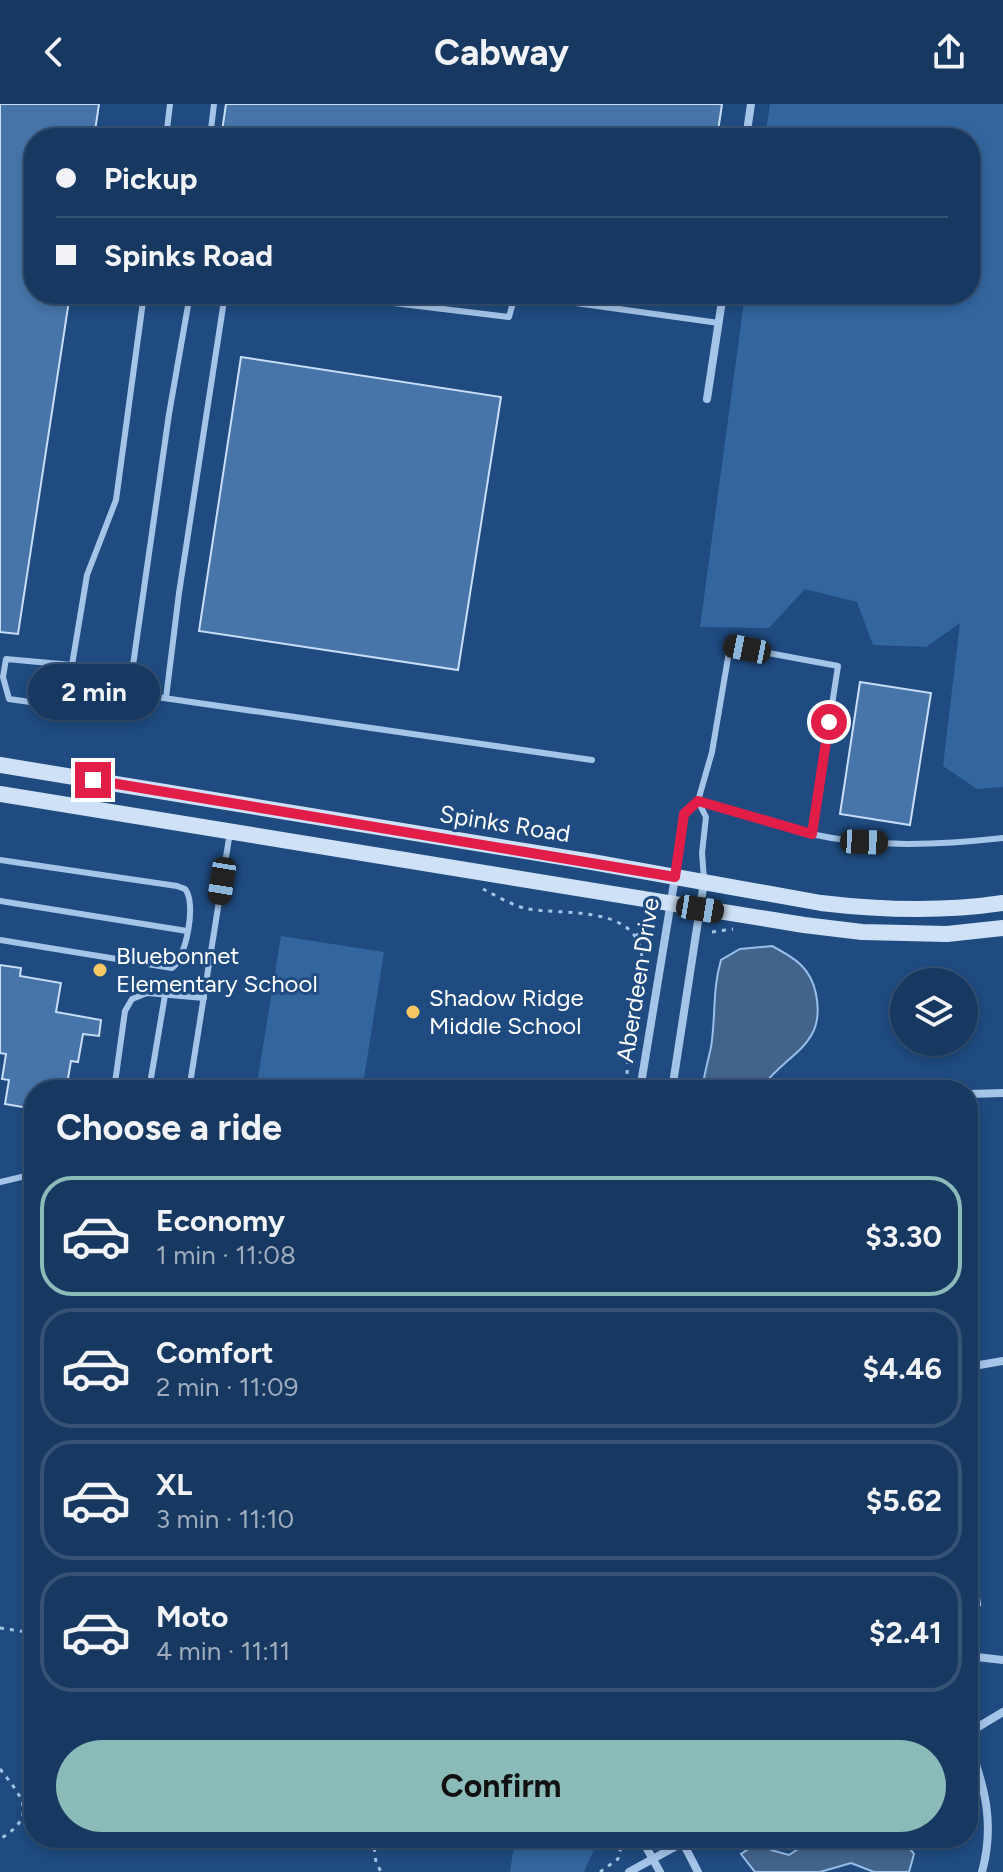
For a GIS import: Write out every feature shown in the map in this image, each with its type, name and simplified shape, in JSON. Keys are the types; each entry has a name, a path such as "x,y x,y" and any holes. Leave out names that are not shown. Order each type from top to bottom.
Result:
{"main road":[{"name":"Spinks Road","path":"0,765 860,908 974,908 1003,903"},
{"path":"0,794 671,905 862,932 947,934 1003,928"},
{"path":"230,832 235,804"}],"street":[{"path":"747,128 751,104"},
{"path":"707,399 722,304"},
{"name":"Aberdeen Drive","path":"642,1080 675,877"},
{"name":"Aberdeen Drive","path":"674,1080 704,882"},
{"path":"978,1094 1003,1093"},
{"path":"978,1365 1003,1361"},
{"path":"978,1657 1003,1660"},
{"path":"978,1727 1003,1712"},
{"path":"978,1768 988,1810 988,1848 982,1872"},
{"path":"646,1848 660,1872"},
{"path":"629,1872 669,1848"},
{"path":"688,1848 698,1872"}],"lane":[{"path":"167,128 170,104"},
{"path":"211,128 214,104"},
{"path":"143,304 116,500 87,575 72,665 3,659 3,677 9,699 100,712 129,693 592,760"},
{"path":"129,693 169,414 188,304"},
{"path":"166,698 224,304"},
{"path":"402,304 509,317 511,304"},
{"path":"584,304 719,323"},
{"path":"675,877 684,814 698,801 712,752 730,646 838,666 812,834"},
{"path":"698,801 812,834 864,842 911,844 1003,838"},
{"path":"698,801 706,817 702,853 704,882"},
{"path":"191,1080 230,832"},
{"path":"0,860 185,889 192,902 182,957 178,964 166,968 0,940"},
{"path":"0,901 187,931"},
{"path":"116,1080 127,1005 132,999 147,993 204,998"},
{"path":"151,1080 165,995"},
{"path":"0,1182 24,1176"}],"path":[{"path":"478,886 525,909 585,912 601,916 620,924 635,936 642,952 640,969 629,1001 627,1080"},
{"path":"635,936 654,925"},
{"path":"0,1628 24,1632"},
{"path":"0,1769 22,1796 24,1807 19,1823 0,1839"},
{"path":"374,1848 381,1872"},
{"path":"600,1872 618,1859 621,1848"}],"shaded area":[{"path":"770,104 1003,104 1003,787 977,789 943,766 960,623 926,647 873,645 857,602 805,589 769,628 700,627 744,304 980,304 980,128 766,128"},
{"path":"281,936 384,952 364,1080 258,1080"},
{"path":"772,946 806,971 816,994 818,1012 815,1027 801,1048 768,1080 704,1080 721,960 740,949"},
{"path":"514,1848 595,1848 584,1872 510,1872"},
{"path":"750,1848 769,1848 789,1855 800,1848 909,1848 914,1854 909,1872 874,1872 851,1863 820,1872 755,1872 741,1854"}],"building":[{"path":"0,104 99,104 95,128 24,128 24,304 68,304 18,634 0,632"},
{"path":"226,104 722,104 718,128 222,128"},
{"path":"241,357 501,397 458,670 199,631"},
{"path":"860,682 931,693 910,825 840,814"},
{"name":"Bluebonnet Elementary School","path":"0,965 21,968 20,976 61,983 56,1012 101,1020 99,1036 83,1034 78,1062 71,1061 68,1080 24,1080 24,1107 5,1104 9,1080 2,1079 6,1054 0,1053"}],"place":[{"name":"Bluebonnet Elementary School","path":"100,970"},
{"name":"Shadow Ridge Middle School","path":"413,1012"}],"route":[{"path":"93,780 675,877 684,814 698,801 812,834 829,722"}]}
